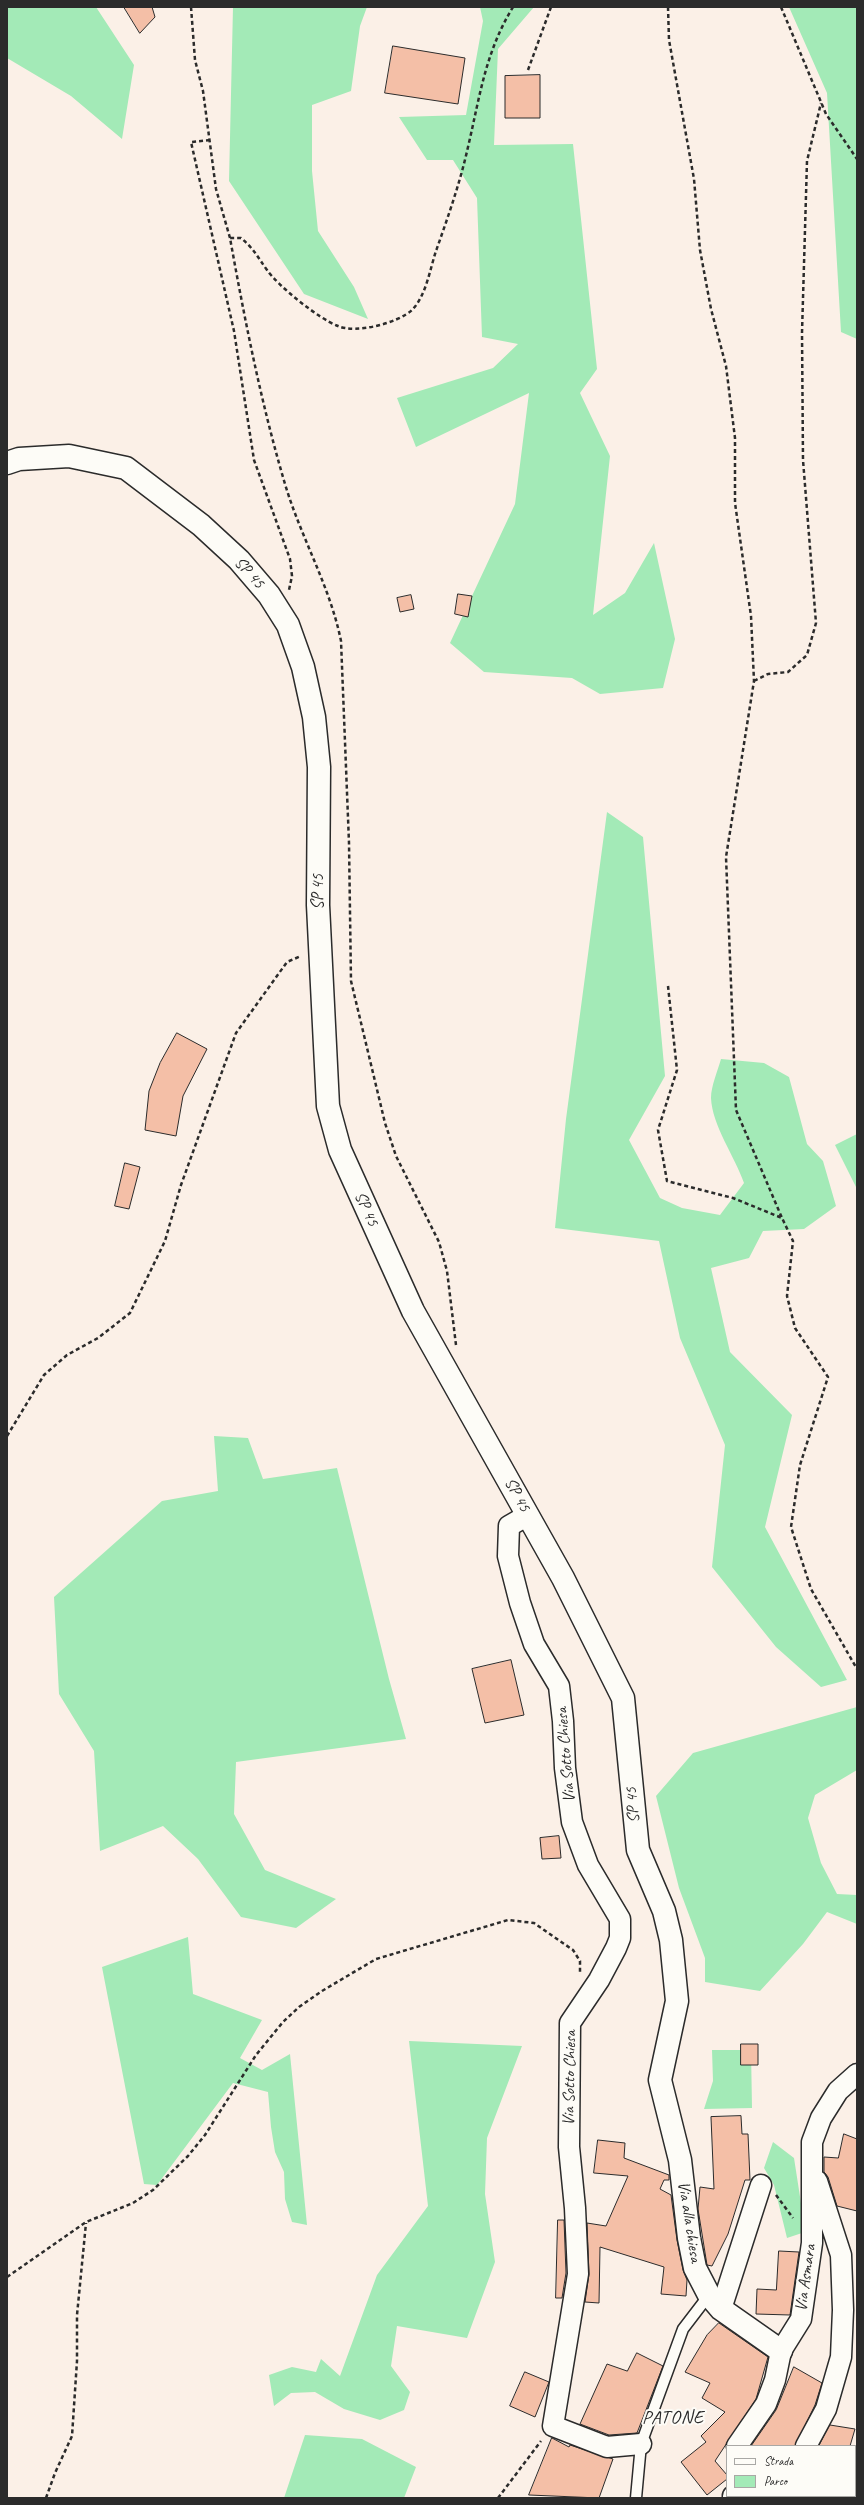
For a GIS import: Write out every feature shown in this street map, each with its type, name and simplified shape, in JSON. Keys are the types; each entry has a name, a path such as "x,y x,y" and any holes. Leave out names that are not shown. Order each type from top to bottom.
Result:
{"street":[{"name":"SP 45","path":"7,463 19,459 69,456 126,468 201,525 239,560 269,595 288,625 302,667 314,717 319,767 318,905 328,1106 340,1150 413,1311 563,1578 623,1698 638,1850 664,1911 671,1940 676,2001 673,2028 660,2080"},
{"name":"Via Sotto Chiesa","path":"528,1515 509,1526 508,1556 520,1603 534,1644 559,1686 563,1721 565,1768 572,1822 588,1865 620,1919 620,1938 616,1948 599,1980 570,2023 569,2147 575,2208 578,2274 552,2426"},
{"name":"Via Asmara","path":"738,2445 766,2404 775,2380 781,2351 801,2319 812,2243 812,2142 821,2118 838,2091 857,2074"},
{"name":"Via alla chiesa","path":"660,2080 680,2160 689,2238 695,2268 715,2302 781,2351"},
{"path":"807,2445 826,2409 841,2357 843,2310 842,2256 812,2165"},
{"path":"715,2302 761,2185"},
{"path":"552,2426 607,2446 641,2444"}],"lane":[{"path":"636,2498 641,2444 683,2330 715,2302"}],"path":[{"path":"190,7 195,60 210,140 216,189 230,238 254,363 285,484 299,526 323,577 335,614 341,641 349,843 351,981 385,1123 396,1156 439,1242 447,1271 457,1351"},
{"path":"230,238 241,238 254,248 267,271 281,285 303,304 338,327 367,327 396,322 412,309 425,287 455,195 486,62 501,26 513,7"},
{"path":"528,70 551,7"},
{"path":"668,7 669,40 694,179 700,250 711,309 726,366 735,438 735,503 751,616 754,681 726,857 736,1110 793,1241 787,1296 795,1328 828,1377 800,1465 791,1527 811,1589 856,1668"},
{"path":"781,7 821,103 843,142 857,159"},
{"path":"754,681 768,674 788,672 807,655 816,623 803,460 802,333 807,161 821,103"},
{"path":"210,140 190,142 234,331 254,460 290,559 292,576 280,613"},
{"path":"7,1436 44,1376 67,1355 98,1338 130,1313 165,1241 181,1185 236,1033 287,962 305,953 321,953"},
{"path":"668,986 677,1070 658,1130 667,1181 733,1198 782,1218"},
{"path":"7,2277 86,2222 133,2203 153,2190 188,2156 205,2135 256,2055 283,2022 316,1995 376,1959 508,1920 534,1923 573,1950 580,1961 579,1980"},
{"path":"46,2498 55,2473 72,2436 77,2361 77,2315 86,2222"},
{"path":"498,2498 552,2426"}],"green space":[{"path":"7,7 96,7 134,65 122,139 71,96 7,58"},
{"path":"233,7 367,7 360,26 351,91 312,105 312,171 318,231 354,287 368,319 304,294 229,181"},
{"path":"480,7 534,7 498,49 494,145 573,144 597,369 580,393 610,456 593,615 625,593 654,543 675,639 663,688 600,694 572,678 484,672 450,643 515,504 529,393 416,447 397,398 493,368 518,344 482,337 477,198 453,160 427,160 399,117 466,115 483,21"},
{"path":"789,7 857,7 857,339 841,332 827,93"},
{"path":"607,812 643,837 665,1076 629,1140 660,1198 682,1208 720,1215 744,1183 715,1119 712,1108 712,1088 721,1059 764,1063 789,1077 807,1144 823,1161 836,1206 804,1229 763,1231 749,1258 711,1268 730,1352 792,1415 765,1527 847,1680 821,1687 776,1647 712,1567 725,1445 680,1338 659,1241 555,1228 566,1119"},
{"path":"857,1134 857,1189 835,1145"},
{"path":"214,1436 248,1438 263,1479 337,1468 389,1679 406,1739 236,1762 234,1814 265,1870 336,1899 296,1928 241,1917 198,1859 163,1826 100,1851 94,1751 59,1694 54,1597 162,1501 218,1491"},
{"path":"857,1707 857,1770 815,1795 808,1818 821,1863 837,1894 857,1895 857,1924 827,1912 803,1944 760,1991 705,1982 705,1958 679,1888 656,1796 693,1753"},
{"path":"188,1937 193,1994 262,2020 240,2058 262,2070 290,2054 307,2225 292,2222 285,2199 284,2172 275,2152 268,2092 233,2083 157,2185 144,2184 102,1967"},
{"path":"409,2041 522,2046 487,2138 485,2194 495,2262 467,2338 397,2326 391,2366 410,2392 404,2410 380,2420 344,2409 315,2392 291,2393 274,2406 269,2375 292,2367 316,2372 321,2359 340,2376 377,2275 428,2206"},
{"path":"712,2050 751,2050 752,2108 704,2109 713,2081"},
{"path":"773,2142 794,2158 803,2216 802,2233 787,2238 774,2185 764,2168"},
{"path":"305,2435 362,2439 416,2467 404,2498 284,2498"}],"building":[{"path":"124,7 152,7 155,17 140,33"},
{"path":"393,46 465,58 458,104 385,93"},
{"path":"540,75 540,118 505,118 505,76"},
{"path":"458,594 472,596 468,617 455,614"},
{"path":"411,595 414,609 400,612 397,598"},
{"path":"177,1033 207,1049 183,1096 176,1136 145,1130 149,1091 160,1063"},
{"path":"125,1163 140,1167 129,1209 115,1206"},
{"path":"511,1660 524,1715 485,1723 472,1669"},
{"path":"559,1836 561,1858 542,1859 540,1838"},
{"path":"741,2044 758,2044 758,2065 741,2065"},
{"path":"741,2116 742,2134 748,2134 750,2180 745,2180 728,2234 712,2266 707,2265 698,2209 700,2187 714,2189 711,2117"},
{"path":"844,2134 857,2139 857,2211 837,2206 828,2177 824,2172 824,2157 838,2158"},
{"path":"598,2140 625,2143 624,2158 669,2175 669,2180 664,2180 660,2189 671,2195 677,2240 683,2270 687,2280 686,2296 661,2294 664,2267 600,2247 599,2303 585,2302 589,2274 587,2223 606,2226 628,2176 594,2173"},
{"path":"558,2220 564,2220 566,2273 562,2298 556,2298"},
{"path":"779,2251 799,2252 790,2315 756,2314 757,2289 776,2290"},
{"path":"719,2323 768,2357 756,2399 715,2461 726,2474 726,2480 707,2495 681,2462 706,2442 701,2436 725,2412 702,2398 710,2383 685,2372 707,2335"},
{"path":"637,2353 663,2366 637,2433 609,2435 580,2424 607,2364 627,2371"},
{"path":"794,2367 822,2383 815,2405 795,2445 752,2445 776,2410"},
{"path":"525,2372 549,2382 535,2417 510,2406"},
{"path":"830,2425 855,2429 850,2445 820,2445"},
{"path":"552,2438 569,2447 570,2445 613,2459 599,2498 529,2495"}],"district":[{"name":"PATONE","path":"673,2418"}]}
